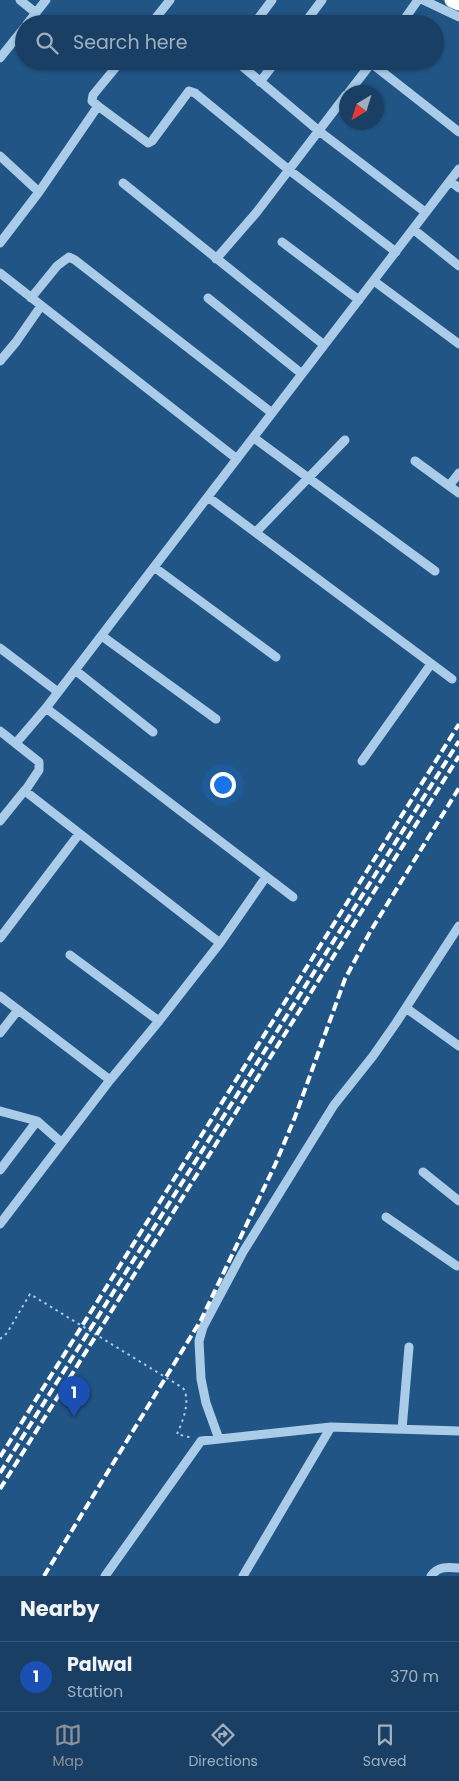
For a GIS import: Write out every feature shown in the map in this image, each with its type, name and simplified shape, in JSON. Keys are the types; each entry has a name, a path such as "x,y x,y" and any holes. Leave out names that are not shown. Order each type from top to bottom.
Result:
{"highway":[{"path":"452,0 459,3"}],"street":[{"path":"20,0 36,13 46,0"},
{"path":"158,15 170,0"},
{"path":"261,15 272,0"},
{"path":"311,15 322,0"},
{"path":"407,15 418,0"},
{"path":"424,0 459,17"},
{"path":"0,58 15,39"},
{"path":"114,70 93,95 92,101 143,141 148,143 152,141 189,91 192,91 289,170 396,252"},
{"path":"246,70 319,131 425,212"},
{"path":"260,82 269,70"},
{"path":"354,85 366,70"},
{"path":"382,70 459,132"},
{"path":"216,259 256,213 339,105"},
{"path":"0,243 39,192 98,106"},
{"path":"0,156 39,192"},
{"path":"16,743 102,636 459,168"},
{"path":"450,181 459,188"},
{"path":"123,183 324,345"},
{"path":"413,229 459,266"},
{"path":"282,242 359,300"},
{"path":"31,298 57,266 69,257 272,413"},
{"path":"0,273 237,459"},
{"path":"374,281 459,344"},
{"path":"208,298 302,374"},
{"path":"0,361 16,342 40,306"},
{"path":"254,438 435,571"},
{"path":"256,532 345,440"},
{"path":"415,461 459,493"},
{"path":"449,486 459,473"},
{"path":"208,496 452,679"},
{"path":"154,567 276,656"},
{"path":"102,636 216,719"},
{"path":"0,648 58,692"},
{"path":"362,761 431,664"},
{"path":"75,670 152,732"},
{"path":"46,708 293,897"},
{"path":"0,731 39,762 39,770 0,821"},
{"path":"25,790 220,943"},
{"path":"0,938 79,834"},
{"path":"0,1224 110,1080 159,1022 220,943 266,877"},
{"path":"219,1438 206,1403 200,1379 199,1349 203,1327 243,1252 334,1105 373,1056 459,926"},
{"path":"70,955 159,1022"},
{"path":"0,996 110,1080"},
{"path":"406,1008 459,1046"},
{"path":"0,1033 18,1010"},
{"path":"0,1111 37,1122 62,1143"},
{"path":"0,1170 37,1122"},
{"path":"423,1172 459,1201"},
{"path":"386,1217 458,1266"},
{"path":"402,1429 409,1347"},
{"path":"244,1576 332,1427"},
{"path":"105,1576 201,1440 332,1427 459,1431"},
{"path":"431,1576 435,1570 442,1567 459,1568"}],"path":[{"path":"0,1339 7,1332 30,1294 182,1388 186,1398 183,1421 177,1434 201,1440"}],"railway":[{"path":"0,1457 459,724"},
{"path":"0,1473 459,741"},
{"path":"0,1489 459,756"},
{"path":"44,1576 201,1320 275,1165 295,1117 345,979 370,932 459,788"}],"place":[{"name":"Palwal","path":"74,1417"}]}
